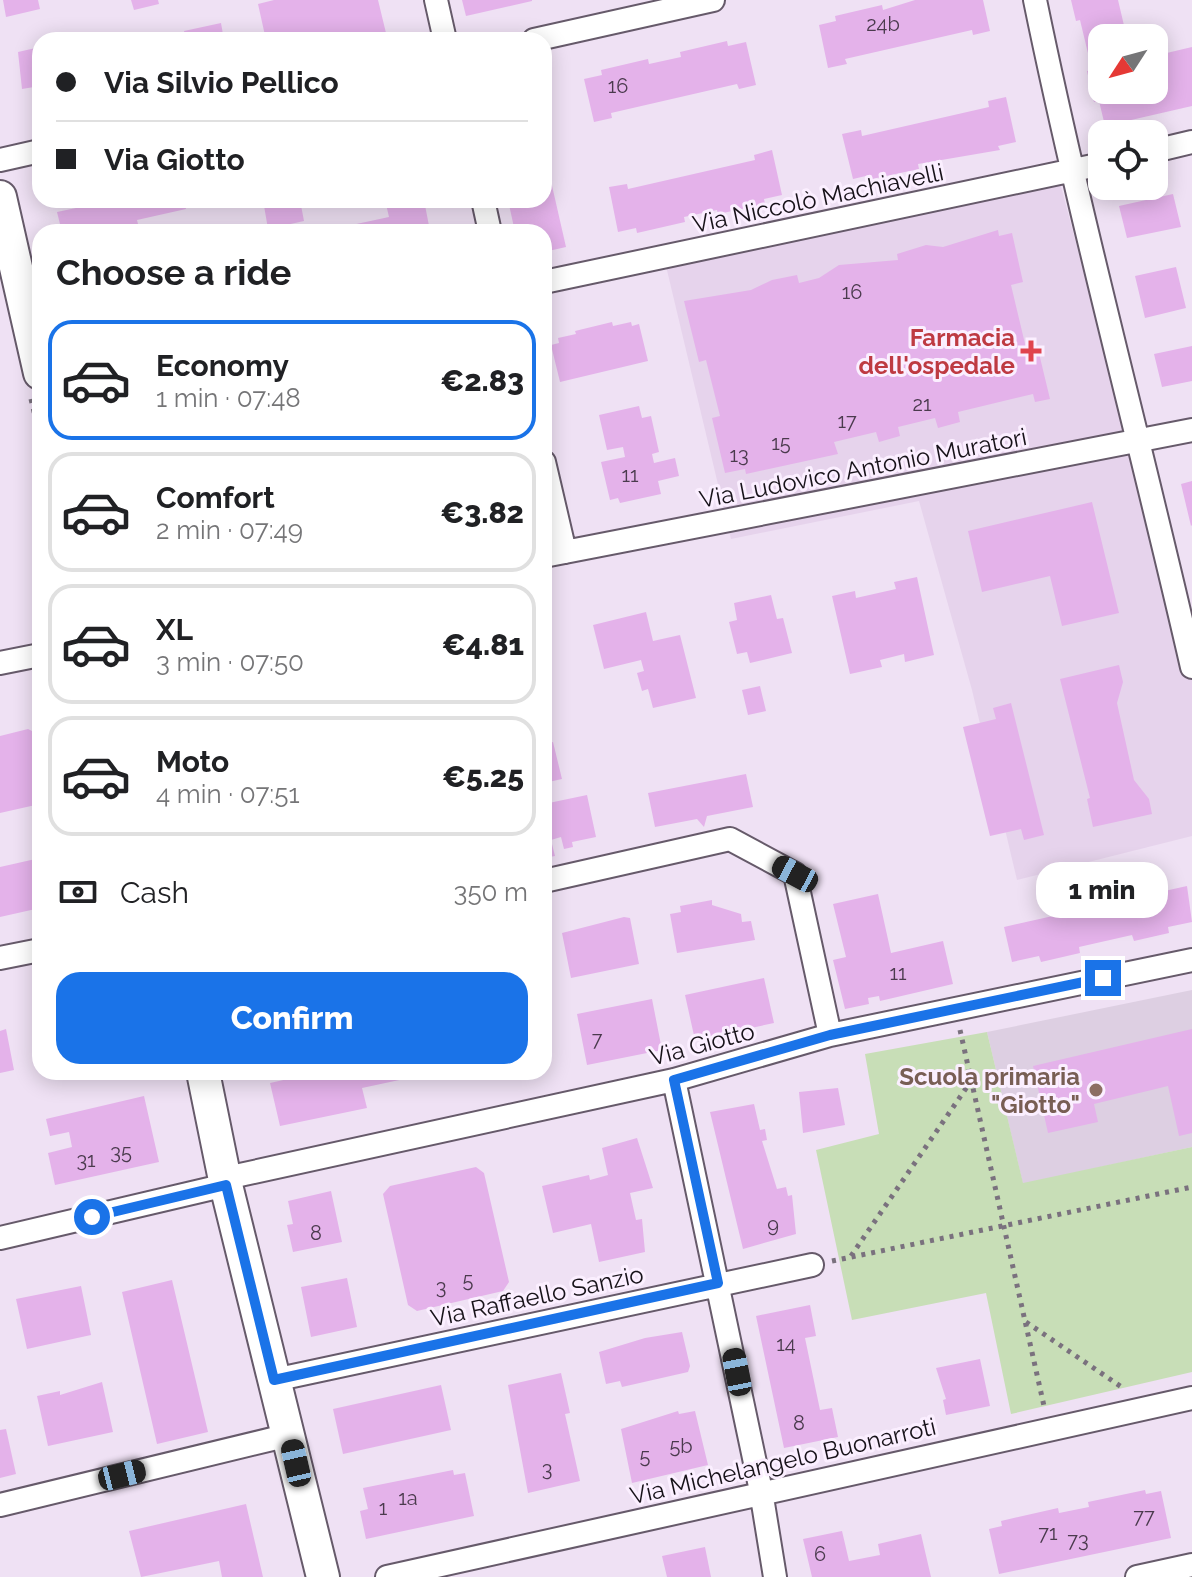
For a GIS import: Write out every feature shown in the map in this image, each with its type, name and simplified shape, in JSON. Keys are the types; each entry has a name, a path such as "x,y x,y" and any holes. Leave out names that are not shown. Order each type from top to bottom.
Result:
{"street":[{"path":"436,0 443,32"},
{"path":"552,36 713,0"},
{"path":"1035,0 1070,171 1141,441 1192,667"},
{"path":"1168,148 1192,142"},
{"path":"0,160 32,153"},
{"name":"Via Niccolò Machiavelli","path":"552,280 1088,167"},
{"path":"0,197 32,338"},
{"name":"Via Ludovico Antonio Muratori","path":"554,554 1192,430"},
{"path":"0,663 32,657"},
{"path":"552,879 730,839 795,874 830,1035"},
{"path":"0,958 32,952"},
{"name":"Via Giotto","path":"0,1238 226,1182 674,1080 830,1035 1192,960"},
{"path":"205,1080 226,1182 323,1577"},
{"path":"674,1080 761,1491 775,1577"},
{"name":"Via Raffaello Sanzio","path":"274,1380 812,1265"},
{"name":"Via Michelangelo Buonarroti","path":"387,1577 761,1491 1192,1398"},
{"path":"0,1505 289,1435"},
{"path":"1137,1577 1192,1565"}],"path":[{"path":"955,1009 1049,1429"},
{"path":"850,1257 971,1081"},
{"path":"812,1265 1192,1187"},
{"path":"1025,1321 1150,1407"}],"shaded area":[{"path":"1059,179 1181,638 1192,635 1192,836 1017,880 972,690 919,501 731,539 666,266"},
{"name":"Scuola primaria \"Giotto\"","path":"1192,990 1192,1147 1023,1184 987,1032"}],"green space":[{"path":"987,1032 1023,1183 1192,1147 1192,1372 1011,1414 986,1293 852,1320 816,1150 879,1134 865,1054"}],"building":[{"path":"3,0 38,0 40,9 6,17"},
{"path":"131,0 158,0 159,4 134,10"},
{"path":"274,0 378,0 386,32 264,32 258,4"},
{"path":"462,0 532,0 532,1 466,16"},
{"path":"915,0 983,0 990,31 973,35 972,30 845,59 847,64 828,68 819,25 836,21 835,16 882,5 883,10"},
{"path":"1071,0 1118,0 1124,24 1088,24 1088,53 1080,20 1076,21"},
{"path":"221,23 223,32 184,32"},
{"path":"727,41 728,46 746,42 756,85 739,89 737,84 611,113 612,118 594,122 584,79 602,75 601,70 648,59 649,64 681,57 680,52"},
{"path":"1192,47 1192,106 1131,120 1104,120 1100,104 1168,104 1168,53"},
{"path":"32,49 32,87 22,89 18,52"},
{"path":"1006,97 1016,142 998,146 1000,150 918,164 919,169 872,179 870,175 853,179 842,134 861,130 862,136 989,107 988,101"},
{"path":"772,150 782,195 764,199 765,204 718,214 717,210 684,217 685,222 637,233 636,228 618,232 609,187 627,184 628,189 755,160 754,155"},
{"path":"552,186 566,247 552,250 552,224 513,224 510,208 552,208"},
{"path":"1173,194 1181,227 1127,238 1119,206 1146,200 1168,200 1168,195"},
{"path":"76,208 186,209 137,220 138,224 60,224 57,212"},
{"path":"264,208 302,208 304,221 267,224"},
{"path":"387,208 426,208 429,224 356,224 389,217"},
{"path":"998,230 999,236 1012,233 1023,282 1011,285 1026,348 1037,345 1050,399 1035,402 1033,394 958,412 960,422 938,428 935,418 898,427 900,436 879,442 876,432 834,442 838,454 746,474 745,469 725,473 712,418 720,416 706,360 699,362 684,301 751,290 772,280 797,275 799,283 819,278 839,265 898,260 897,254 926,245 943,247"},
{"path":"1176,267 1186,308 1145,318 1135,276"},
{"path":"612,322 613,326 631,322 632,326 639,324 648,361 560,382 552,345 559,343 558,338 576,334 575,331"},
{"path":"1192,346 1192,381 1162,387 1154,354"},
{"path":"639,406 642,418 651,416 659,452 652,454 654,463 675,458 679,476 658,481 661,494 620,503 618,498 610,500 601,462 625,457 623,447 607,450 599,415"},
{"path":"1192,481 1192,525 1191,526 1181,484"},
{"path":"1092,502 1119,613 1062,626 1050,576 982,592 968,531"},
{"path":"917,577 934,655 905,662 904,654 880,660 882,667 850,674 832,596 855,591 856,598 896,589 894,582"},
{"path":"771,595 777,619 783,618 792,653 750,663 747,652 737,654 729,622 737,620 734,603"},
{"path":"646,612 653,641 680,635 696,698 653,708 648,689 642,691 637,673 644,671 641,660 604,669 593,625"},
{"path":"1119,665 1123,682 1117,703 1134,780 1149,799 1152,814 1093,827 1087,799 1090,798 1060,679"},
{"path":"760,686 766,711 748,715 742,690"},
{"path":"1011,703 1044,835 1024,840 1021,829 990,836 963,727 996,719 993,708"},
{"path":"28,729 32,731 32,806 0,813 0,736"},
{"path":"552,742 562,779 552,781"},
{"path":"746,774 753,807 707,816 704,827 697,819 655,827 648,793"},
{"path":"587,795 596,837 572,842 573,847 564,849 561,837 552,840 552,802"},
{"path":"32,860 32,910 0,917 0,867"},
{"path":"1187,886 1192,922 1168,927 1169,933 1134,941 1132,935 1079,947 1080,953 1041,962 1039,956 1012,962 1004,927"},
{"path":"878,894 891,953 943,941 953,984 880,1001 879,996 868,998 869,1004 845,1009 833,960 846,957 833,904"},
{"path":"712,900 712,905 741,914 742,922 751,921 755,940 677,953 670,914 681,912 680,906"},
{"path":"630,918 639,964 571,978 562,933"},
{"path":"764,978 774,1023 695,1040 685,995"},
{"path":"652,999 662,1050 587,1065 577,1014"},
{"path":"6,1029 14,1070 0,1073 0,1031"},
{"path":"1192,1029 1192,1133 1179,1136 1168,1086 1094,1104 1098,1122 1048,1133 1033,1066"},
{"path":"283,1080 399,1080 362,1088 367,1108 280,1126 270,1083"},
{"path":"838,1088 845,1125 803,1133 799,1092"},
{"path":"144,1096 159,1162 55,1185 48,1153 72,1147 69,1132 50,1136 46,1119"},
{"path":"754,1104 760,1130 765,1129 767,1140 762,1141 777,1189 786,1187 788,1196 792,1195 796,1234 743,1249 710,1112"},
{"path":"637,1138 653,1188 630,1193 636,1220 642,1219 645,1252 599,1262 591,1224 553,1233 542,1186 589,1175 590,1180 608,1175 602,1148"},
{"path":"476,1167 484,1173 509,1282 503,1291 417,1311 408,1305 383,1194 390,1186"},
{"path":"331,1191 342,1242 293,1252 287,1225 293,1224 288,1201"},
{"path":"347,1278 357,1327 311,1337 301,1287"},
{"path":"172,1280 208,1432 157,1444 122,1292"},
{"path":"81,1286 91,1335 27,1349 16,1299"},
{"path":"810,1305 816,1336 805,1338 820,1410 832,1408 838,1437 784,1448 756,1316"},
{"path":"682,1332 690,1366 688,1372 622,1387 620,1381 606,1384 599,1352 645,1338"},
{"path":"980,1359 990,1406 946,1415 943,1400 946,1399 936,1368"},
{"path":"561,1373 570,1413 565,1414 580,1481 528,1493 508,1385"},
{"path":"102,1382 113,1432 48,1446 37,1396 60,1391 60,1395"},
{"path":"441,1385 451,1430 343,1454 333,1409"},
{"path":"678,1411 679,1414 695,1411 708,1465 632,1483 621,1429"},
{"path":"6,1429 16,1474 0,1478 0,1430"},
{"path":"453,1470 454,1475 465,1473 474,1516 366,1539 360,1511 368,1509 363,1488"},
{"path":"1145,1490 1146,1494 1161,1491 1171,1538 999,1574 989,1529 1002,1526 1001,1521 1058,1508 1059,1513 1089,1507 1088,1502"},
{"path":"246,1504 263,1577 222,1577 219,1561 141,1577 129,1531"},
{"path":"842,1531 849,1561 880,1555 878,1544 921,1534 931,1577 812,1577 803,1539"},
{"path":"705,1547 711,1577 667,1577 662,1556"}],"place":[{"name":"Farmacia dell'ospedale","path":"1031,351"},
{"name":"Scuola primaria \"Giotto\"","path":"1096,1090"}],"route":[{"path":"92,1217 226,1185 274,1380 718,1283 674,1080 830,1035 1103,978"}]}
